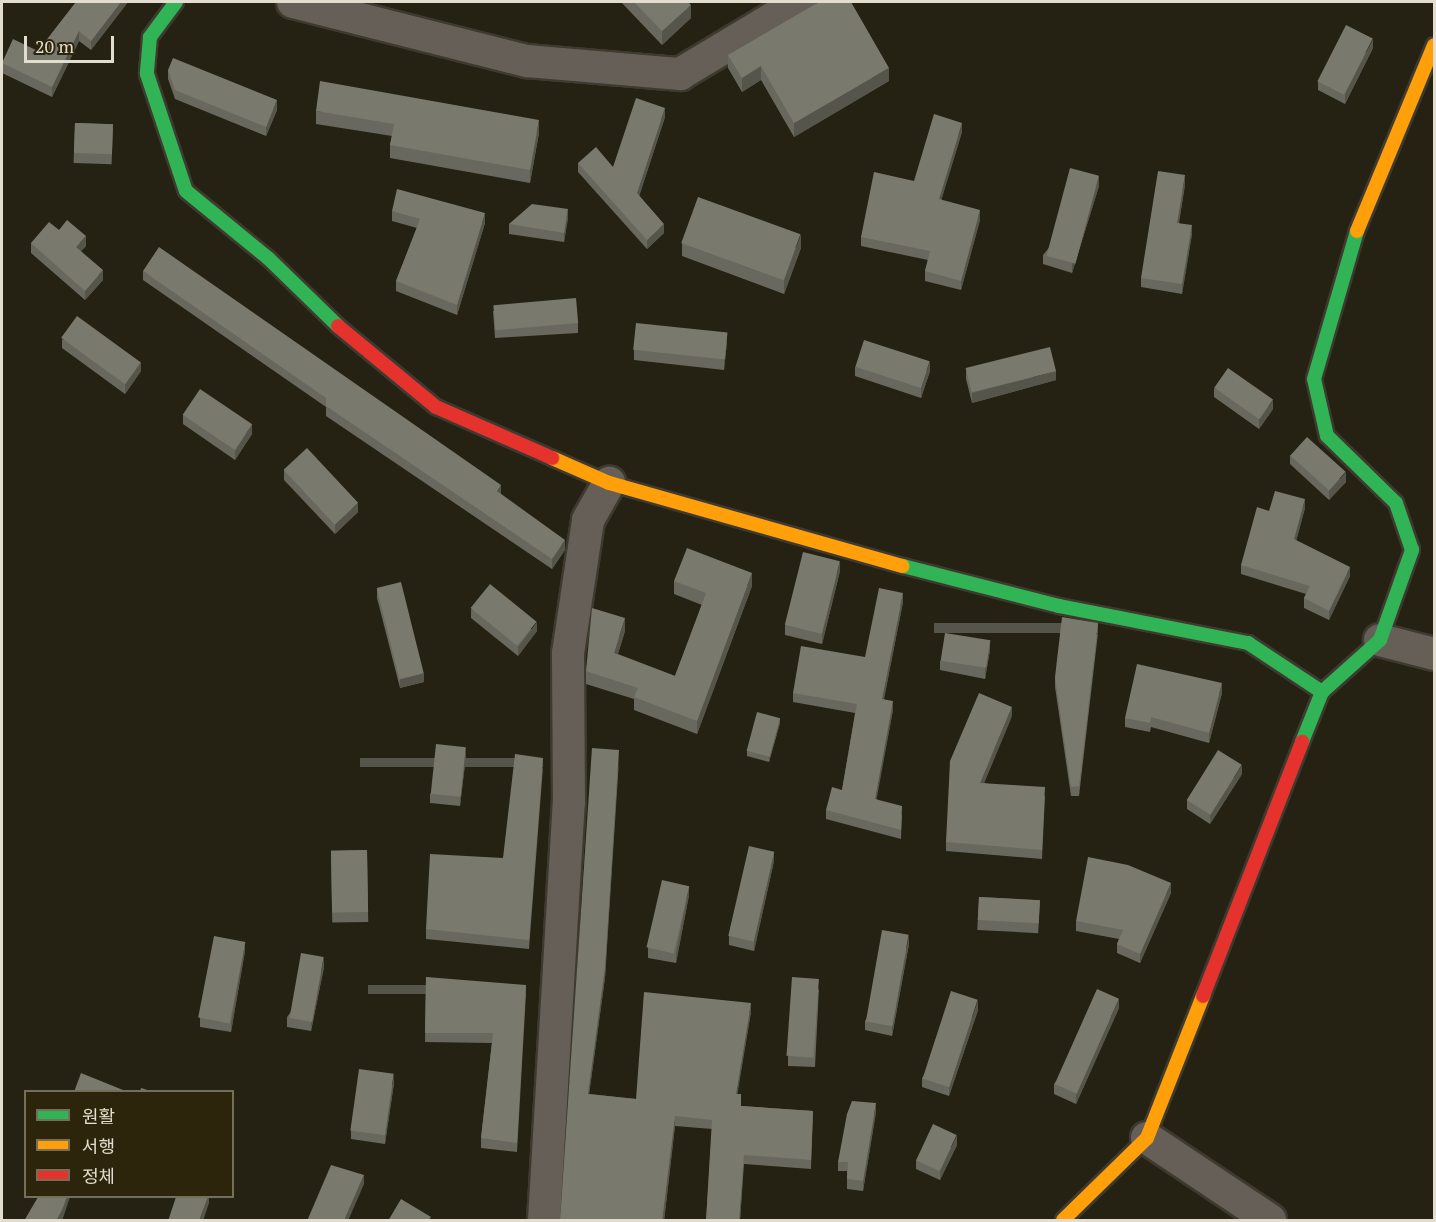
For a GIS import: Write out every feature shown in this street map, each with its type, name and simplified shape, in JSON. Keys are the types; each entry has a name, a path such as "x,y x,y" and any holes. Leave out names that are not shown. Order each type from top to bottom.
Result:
{"street":[{"path":"176,2 150,38 147,74 186,191 206,212 268,258 357,345 436,407 609,483 1059,606 1248,643 1322,692"},
{"path":"293,2 527,61 680,74 800,2"},
{"path":"1063,1221 1147,1138 1322,692 1380,640 1412,550 1396,503 1327,436 1314,379 1352,242 1434,45"},
{"path":"544,1221 569,802 568,653 588,520 609,483"},
{"path":"1380,640 1434,654"},
{"path":"1147,1138 1270,1221"}],"building":[{"path":"76,2 121,2 91,41 79,31 52,87 2,63 13,39 38,51"},
{"path":"634,2 688,2 691,5 662,31"},
{"path":"819,2 851,2 889,68 794,123 761,66 742,78 728,55"},
{"path":"1346,25 1373,39 1344,95 1317,81"},
{"path":"173,58 277,100 266,127 175,90 168,70"},
{"path":"320,81 539,120 530,170 390,145 394,124 316,111"},
{"path":"636,98 665,108 637,193 664,224 647,240 578,163 596,147 613,167"},
{"path":"934,114 962,123 939,199 980,210 961,281 925,271 930,251 861,237 874,172 914,181"},
{"path":"75,123 113,124 112,154 74,153"},
{"path":"1070,168 1099,176 1075,264 1046,256"},
{"path":"1158,171 1185,175 1177,223 1192,225 1182,284 1141,278"},
{"path":"397,189 485,213 457,305 396,281 420,219 392,211"},
{"path":"698,197 800,234 784,280 681,243"},
{"path":"532,204 568,209 564,233 509,224"},
{"path":"67,220 86,236 76,247 103,270 85,291 31,243 49,222 59,230"},
{"path":"159,247 501,485 497,491 565,540 552,559 326,406 326,398 143,271"},
{"path":"576,298 578,323 495,330 493,305"},
{"path":"77,316 141,362 125,384 61,338"},
{"path":"636,323 727,333 725,359 633,350"},
{"path":"864,340 930,361 921,388 855,367"},
{"path":"1050,347 1056,371 972,392 966,368"},
{"path":"1228,368 1273,400 1259,419 1214,388"},
{"path":"200,389 252,424 235,450 183,415"},
{"path":"1307,437 1346,472 1329,490 1290,456"},
{"path":"307,448 358,503 335,525 284,470"},
{"path":"1275,491 1305,499 1294,539 1350,567 1329,611 1304,598 1310,586 1241,565 1257,507 1269,511"},
{"path":"687,548 752,573 697,721 634,697 638,688 586,671 592,608 625,618 614,653 675,676 706,593 674,581"},
{"path":"803,552 840,561 822,634 785,625"},
{"path":"401,582 424,673 399,679 377,588"},
{"path":"490,584 537,622 517,646 470,608"},
{"path":"879,588 903,593 882,699 893,701 875,799 902,806 901,830 826,810 832,787 842,790 857,704 793,693 801,646 865,657"},
{"path":"1062,617 1098,623 1079,786 1071,787 1055,677"},
{"path":"945,633 990,640 986,668 941,661"},
{"path":"1137,664 1222,683 1209,733 1151,717 1150,723 1125,718"},
{"path":"979,693 1012,707 980,783 1045,787 1042,850 946,842 950,761"},
{"path":"757,712 780,718 770,757 747,751"},
{"path":"436,744 466,747 461,797 431,794"},
{"path":"592,748 619,750 605,968 588,1094 636,1099 644,992 751,1003 736,1094 741,1094 741,1106 813,1111 811,1160 744,1155 739,1221 706,1221 712,1120 675,1116 662,1221 560,1221"},
{"path":"1218,750 1242,765 1210,815 1187,800"},
{"path":"515,754 543,758 529,940 426,929 430,854 503,858"},
{"path":"749,846 774,852 754,941 728,936"},
{"path":"367,850 368,912 332,913 331,851"},
{"path":"1088,857 1128,865 1171,883 1140,954 1117,944 1123,930 1076,921"},
{"path":"662,880 689,886 674,954 646,947"},
{"path":"979,897 1040,900 1039,923 978,920"},
{"path":"882,930 909,935 892,1026 866,1022"},
{"path":"214,936 245,942 230,1024 198,1017"},
{"path":"301,953 324,957 312,1022 290,1018"},
{"path":"426,977 526,985 517,1143 481,1138 493,1033 425,1033"},
{"path":"792,977 819,979 813,1058 786,1056"},
{"path":"1097,989 1119,999 1077,1094 1055,1084"},
{"path":"951,991 978,1000 949,1087 923,1078"},
{"path":"359,1069 394,1074 385,1135 350,1130"},
{"path":"81,1073 123,1090 75,1090"},
{"path":"852,1101 876,1103 863,1181 847,1179 848,1162 838,1162 847,1114"},
{"path":"933,1124 957,1135 940,1171 916,1160"},
{"path":"331,1165 364,1175 344,1221 307,1221"},
{"path":"37,1198 67,1198 56,1221 24,1221"},
{"path":"176,1198 208,1198 199,1221 168,1221"},
{"path":"401,1199 431,1217 428,1221 388,1221"}],"traffic: fast":[{"path":"176,2 150,37 147,74 186,191 268,258 338,326"},
{"path":"1302,742 1322,692 1380,640 1412,550 1396,503 1327,436 1314,379 1357,231"},
{"path":"903,566 1059,606 1248,643 1322,692"}],"traffic: slow":[{"path":"1357,231 1434,45"},
{"path":"552,458 609,483 903,566"},
{"path":"1063,1220 1147,1138 1203,996"}],"traffic: jam":[{"path":"338,326 436,407 552,458"},
{"path":"1203,996 1302,742"}]}
